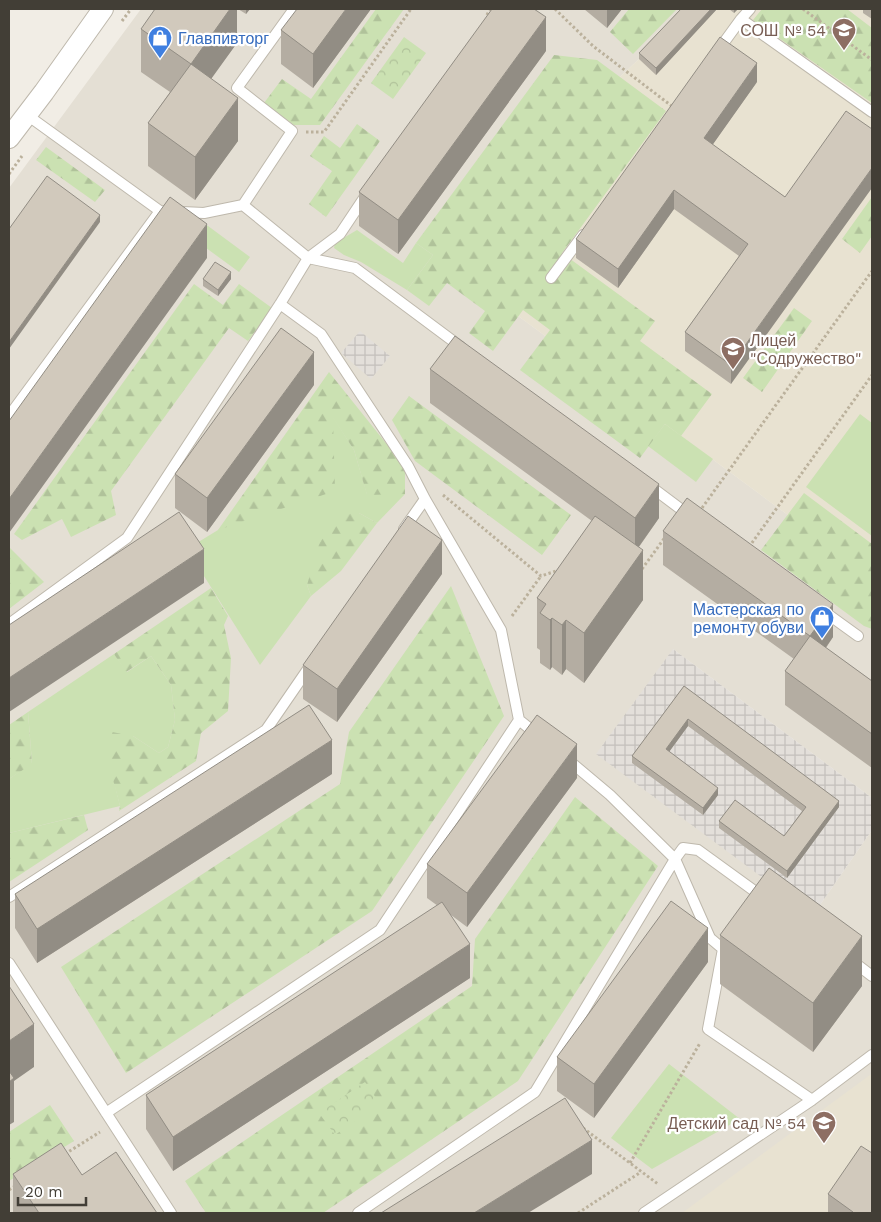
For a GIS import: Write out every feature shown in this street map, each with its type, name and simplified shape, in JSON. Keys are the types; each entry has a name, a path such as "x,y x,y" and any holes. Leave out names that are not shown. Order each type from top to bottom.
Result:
{"street":[{"path":"9,138 103,9"}],"lane":[{"path":"27,115 160,211 204,213 243,205 292,131 238,88 294,9"},
{"path":"709,64 750,9"},
{"path":"741,19 872,112"},
{"path":"9,624 127,538 308,258 340,234 373,185"},
{"path":"243,205 308,258 355,268 467,351"},
{"path":"9,416 160,211"},
{"path":"551,278 590,225"},
{"path":"280,304 321,334 408,466 501,630 519,720 610,795 675,859 710,938 722,949 708,1029 812,1100"},
{"path":"643,481 698,521"},
{"path":"398,538 425,499"},
{"path":"813,603 858,636"},
{"path":"9,897 266,730 316,658"},
{"path":"106,1114 380,930 519,720"},
{"path":"358,1213 535,1092 683,848 698,850 775,906"},
{"path":"845,956 871,972"},
{"path":"9,963 170,1213"},
{"path":"644,1213 812,1100 872,1055"}],"path":[{"path":"292,131 324,132 411,9"},
{"path":"487,16 490,9"},
{"path":"554,9 593,46 676,109"},
{"path":"803,9 872,60"},
{"path":"698,521 872,271"},
{"path":"744,554 872,375"},
{"path":"438,491 541,576"},
{"path":"641,570 683,511"},
{"path":"501,630 541,576 568,567"},
{"path":"630,1163 708,1029"},
{"path":"63,1155 113,1124"},
{"path":"582,1128 672,1195"},
{"path":"578,1213 641,1172"},
{"path":"9,1190 16,1185"}],"shaded area":[{"path":"141,9 686,9 639,59 608,88 457,271 872,577 872,798 673,649 813,915 872,830 872,1213 9,1213 9,188"},
{"name":"Лицей \"Содружество\"","path":"686,9 872,9 872,577 457,271 608,88 639,59"},
{"path":"360,331 390,356 371,379 341,353"},
{"path":"673,649 872,798 872,830 813,915 596,754"},
{"name":"Детский сад № 54","path":"872,1074 872,1213 682,1213 870,1075"}],"green space":[{"path":"376,9 404,9 320,125 294,125 264,103 282,79 311,99"},
{"path":"629,9 677,9 633,54 610,32"},
{"name":"СОШ № 54","path":"762,9 847,9 872,28 872,103 753,20"},
{"path":"404,37 426,53 393,99 371,83"},
{"path":"554,55 597,60 666,111 562,253 655,321 640,341 712,394 681,436 665,424 640,458 520,370 550,330 523,310 493,351 469,333 485,311 447,283 429,306 407,290 433,255 416,243"},
{"path":"357,124 380,141 326,217 309,204 332,171 310,156 324,136 340,148"},
{"path":"46,147 105,190 95,202 36,160"},
{"path":"872,197 872,236 860,253 842,239"},
{"path":"204,223 250,257 239,272 176,226"},
{"path":"357,230 403,263 416,243 433,255 407,290 334,248 335,243"},
{"path":"194,284 223,305 239,284 272,308 248,341 229,328 111,491 116,515 71,537 62,519 22,540 14,534"},
{"path":"794,308 812,321 762,392 743,378"},
{"path":"329,372 405,467 405,494 367,495 354,450 333,418 335,491 218,530"},
{"path":"409,396 571,515 542,555 415,461 392,420"},
{"path":"860,414 872,423 872,536 806,487"},
{"path":"333,417 354,450 367,494 405,494 377,523 359,513 307,585 311,596 260,665 187,549 218,530"},
{"path":"665,424 713,459 696,482 648,446"},
{"path":"804,493 872,544 872,629 864,626 761,550"},
{"path":"342,511 359,513 377,523 341,571 311,596 307,585 319,544"},
{"path":"9,547 44,582 9,609"},
{"path":"451,586 504,716 372,911 126,1073 61,967 340,784 349,732"},
{"path":"211,588 228,616 224,625 231,658 228,711 201,733 196,761 119,811 120,806 107,757 112,732 133,736 159,753 168,747 175,720 171,685 151,656 126,672 114,654"},
{"path":"114,654 127,672 151,656 171,685 175,720 168,747 159,753 133,736 108,757 120,806 9,833 9,779 32,763 28,712"},
{"path":"28,712 32,764 9,779 9,725"},
{"path":"575,797 658,866 518,1081 323,1213 206,1213 185,1181 472,986 475,939"},
{"path":"84,815 88,830 9,882 9,833"},
{"path":"669,1064 740,1119 652,1169 611,1138"},
{"path":"365,1082 380,1104 335,1135 319,1113"},
{"path":"50,1105 74,1141 9,1181 9,1132"}],"building":[{"path":"155,9 230,9 191,64 141,29"},
{"path":"297,9 346,9 313,54 281,30"},
{"path":"492,9 534,9 546,17 398,220 359,192"},
{"path":"681,9 711,9 656,68 639,53"},
{"name":"Лицей \"Содружество\"","path":"720,37 757,63 704,138 785,197 846,111 872,129 872,168 731,365 685,332 748,244 674,190 618,269 576,239"},
{"path":"191,64 238,98 195,157 148,123"},
{"path":"47,176 100,215 9,342 9,229"},
{"path":"170,197 207,224 9,499 9,421"},
{"path":"215,262 231,272 218,290 203,279"},
{"path":"281,328 314,352 207,498 175,474"},
{"path":"455,336 659,484 635,518 430,369"},
{"path":"687,498 833,604 810,636 663,531"},
{"path":"179,512 204,549 9,678 9,625"},
{"path":"408,516 442,540 337,689 303,665"},
{"path":"595,516 643,550 584,633 566,620 562,625 540,613 546,604 537,598"},
{"path":"810,636 872,681 872,734 785,671"},
{"path":"684,686 839,801 787,871 719,821 735,800 784,836 806,807 688,719 666,749 718,788 703,808 632,756"},
{"path":"309,705 332,740 37,929 15,894"},
{"path":"537,715 577,744 467,893 427,864"},
{"path":"769,868 862,936 813,1003 720,935"},
{"path":"671,901 708,928 594,1084 557,1057"},
{"path":"442,902 470,944 173,1137 146,1095"},
{"path":"9,986 34,1024 9,1041"},
{"path":"9,1071 14,1078 9,1082"},
{"path":"565,1098 592,1140 474,1213 381,1213"},
{"path":"61,1143 82,1175 116,1152 157,1213 39,1213 13,1174"},
{"path":"861,1146 872,1153 872,1213 852,1213 828,1194"}],"place":[{"name":"СОШ № 54","path":"844,51"},
{"name":"Главпивторг","path":"160,59"},
{"name":"Лицей \"Содружество\"","path":"733,370"},
{"name":"Мастерская по ремонту обуви","path":"822,639"},
{"name":"Детский сад № 54","path":"824,1144"}]}
